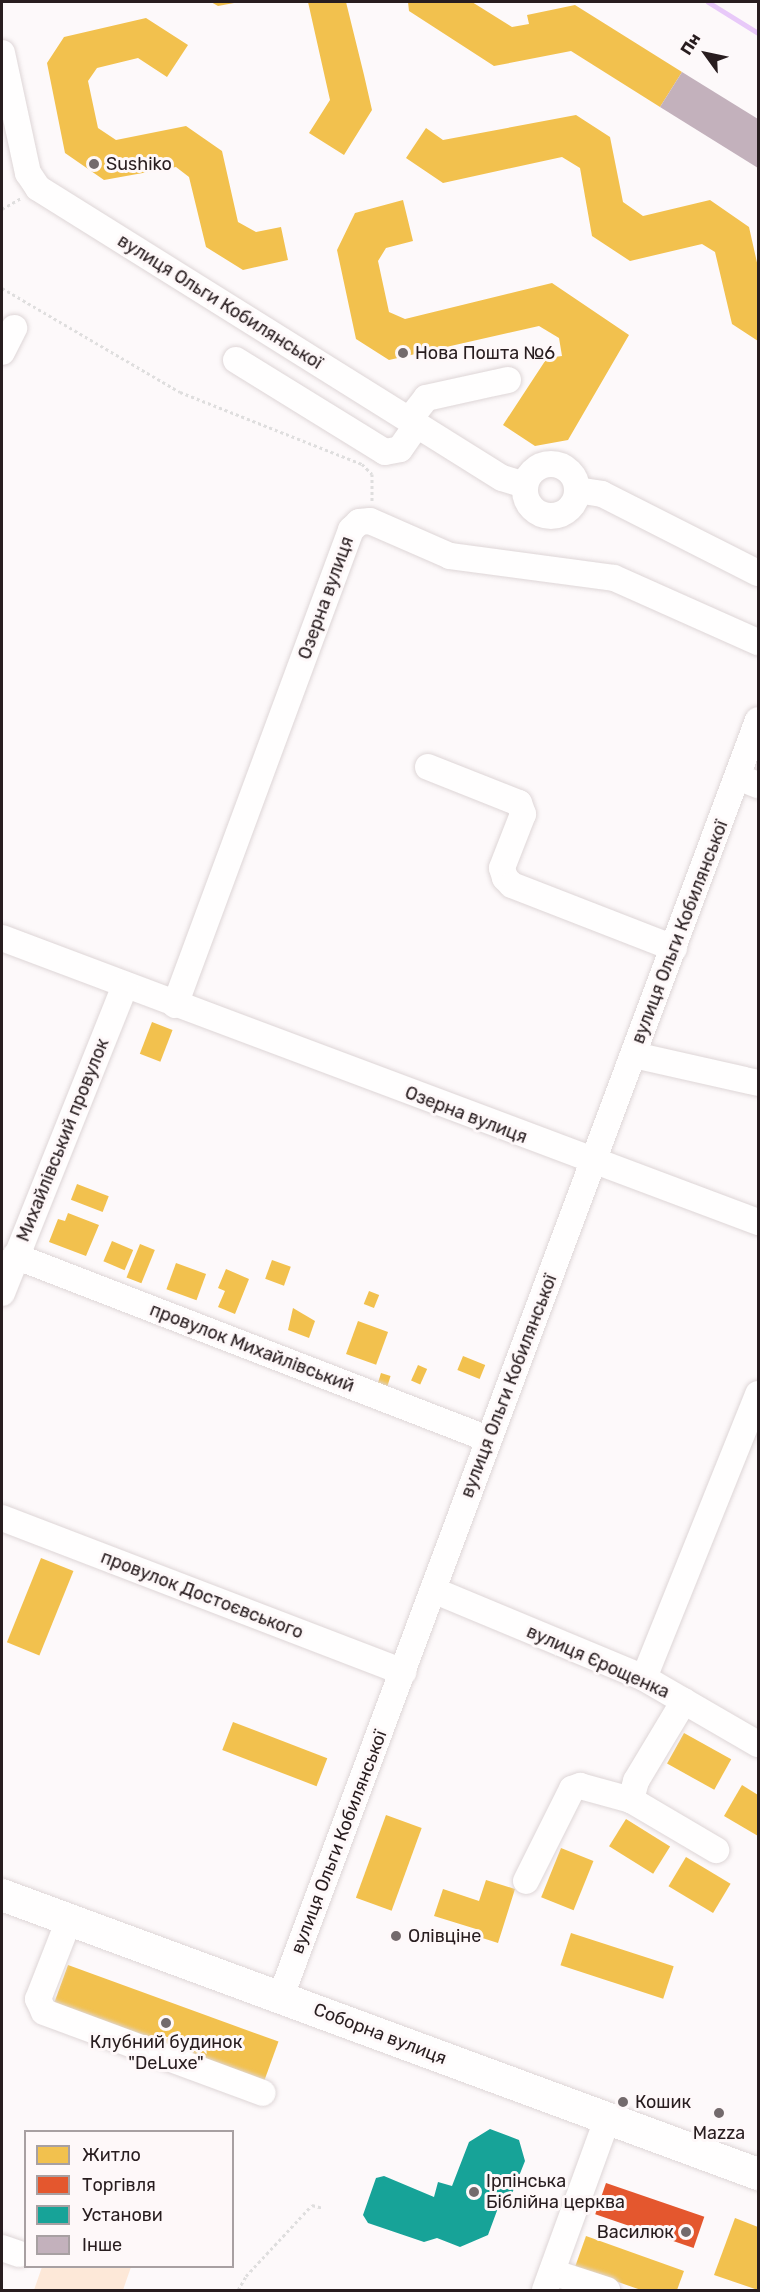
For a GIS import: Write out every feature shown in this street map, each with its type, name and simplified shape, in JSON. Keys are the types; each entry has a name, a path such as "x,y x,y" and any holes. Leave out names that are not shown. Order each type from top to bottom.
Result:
{"main road":[{"name":"Соборна вулиця","path":"2,1895 281,1996 607,2120 759,2174"}],"street":[{"name":"вулиця Ольги Кобилянської","path":"2,53 28,172 38,188 502,478 525,485"},
{"path":"2,352 14,328"},
{"path":"236,360 385,452 400,448 426,398 508,380"},
{"path":"550,463 566,468 578,490 566,512 549,516 528,502 525,485 534,470 550,463"},
{"path":"578,490 602,494 759,573"},
{"name":"Озерна вулиця","path":"175,1005 351,530 364,521 450,556 614,578 759,642"},
{"name":"вулиця Ольги Кобилянської","path":"281,1996 674,948 748,781 759,720"},
{"path":"428,767 519,803 523,814 502,868 505,878 512,885 674,948"},
{"name":"Озерна вулиця","path":"2,938 594,1163 759,1222"},
{"name":"Михайлівський провулок","path":"2,1293 125,986"},
{"path":"634,1054 759,1083"},
{"name":"провулок Михайлівський","path":"15,1256 488,1439"},
{"path":"644,1678 751,1437 759,1394"},
{"name":"провулок Достоєвського","path":"2,1518 403,1672"},
{"name":"вулиця Єрощенка","path":"433,1590 644,1678 759,1744"},
{"path":"631,1800 636,1780 684,1701"},
{"path":"526,1881 572,1789 580,1786 631,1800 716,1850"},
{"path":"69,1920 38,1999 44,2012 263,2094"},
{"path":"607,2120 549,2281 607,2290"}],"path":[{"path":"2,288 180,392 366,466 372,474 373,491 364,521"},
{"path":"238,2290 246,2276 312,2205 323,2208"}],"shaded area":[{"path":"41,2268 131,2268 123,2290 34,2290"}],"building: Житло":[{"path":"211,2 234,2 234,3 218,6"},
{"path":"308,2 346,2 364,75 372,110 344,155 309,133 330,100"},
{"path":"408,2 472,2 512,27 529,24 527,15 575,5 682,72 660,107 571,51 494,66 409,11"},
{"path":"146,18 188,45 167,77 138,58 97,68 88,81 98,128 116,140 186,126 222,151 238,222 256,232 281,227 288,260 243,270 206,247 189,177 176,167 104,180 65,153 47,63 64,37"},
{"path":"576,115 610,137 623,202 643,216 710,200 749,227 758,267 758,341 732,324 715,252 702,244 630,261 592,236 580,168 562,157 443,183 406,158 426,128 443,140"},
{"path":"403,200 413,241 386,248 378,261 389,312 405,319 552,283 629,335 568,440 535,446 503,425 547,358 562,356 559,338 539,326 389,360 356,339 337,250 355,213"},
{"path":"152,1022 173,1030 160,1062 140,1054"},
{"path":"77,1184 109,1196 103,1212 71,1200"},
{"path":"68,1213 99,1225 86,1256 49,1242 58,1219 65,1221"},
{"path":"112,1241 133,1250 125,1270 103,1261"},
{"path":"140,1244 155,1250 141,1283 127,1277"},
{"path":"272,1260 291,1267 284,1286 265,1279"},
{"path":"176,1263 206,1274 196,1300 166,1289"},
{"path":"226,1269 249,1279 235,1314 218,1307 225,1291 218,1288"},
{"path":"369,1291 379,1295 374,1308 364,1304"},
{"path":"293,1308 315,1321 309,1338 288,1330"},
{"path":"358,1321 388,1332 376,1365 346,1354"},
{"path":"463,1356 485,1365 480,1379 457,1370"},
{"path":"418,1365 427,1369 420,1385 411,1381"},
{"path":"381,1373 391,1376 386,1389 377,1386"},
{"path":"41,1558 73,1571 39,1655 7,1642"},
{"path":"233,1722 327,1758 317,1786 222,1750"},
{"path":"684,1733 731,1759 714,1790 667,1764"},
{"path":"742,1785 758,1795 758,1836 724,1816"},
{"path":"386,1815 422,1828 392,1911 356,1898"},
{"path":"626,1819 670,1847 653,1874 609,1846"},
{"path":"561,1848 593,1861 574,1910 541,1897"},
{"path":"686,1857 731,1884 713,1913 668,1886"},
{"path":"486,1880 515,1889 498,1943 473,1935 476,1929 434,1916 443,1889 479,1901"},
{"path":"571,1933 674,1966 663,1999 560,1965"},
{"name":"Клубний будинок \"DeLuxe\"","path":"68,1965 278,2042 263,2083 53,2006"},
{"path":"735,2218 758,2227 758,2290 714,2275"},
{"path":"586,2236 684,2271 677,2290 641,2290 575,2267"}],"building: Торгівля":[{"path":"606,2183 704,2217 694,2248 595,2214"}],"building: Установи":[{"name":"Ірпінська Біблійна церква","path":"490,2129 519,2140 525,2161 507,2206 498,2208 488,2235 460,2247 437,2238 424,2242 368,2223 363,2215 376,2178 384,2176 434,2197 438,2182 452,2186 469,2142"}],"building: Інше":[{"path":"682,72 758,119 758,168 660,107"}],"waterway":[{"path":"708,2 758,33"}],"place":[{"name":"Sushiko","path":"94,164"},
{"name":"Нова Пошта №6","path":"403,353"},
{"name":"Олівціне","path":"396,1936"},
{"name":"Клубний будинок \"DeLuxe\"","path":"166,2023"},
{"name":"Кошик","path":"623,2102"},
{"name":"Mazza","path":"719,2113"},
{"name":"Ірпінська Біблійна церква","path":"474,2192"},
{"name":"Василюк","path":"686,2232"}]}
